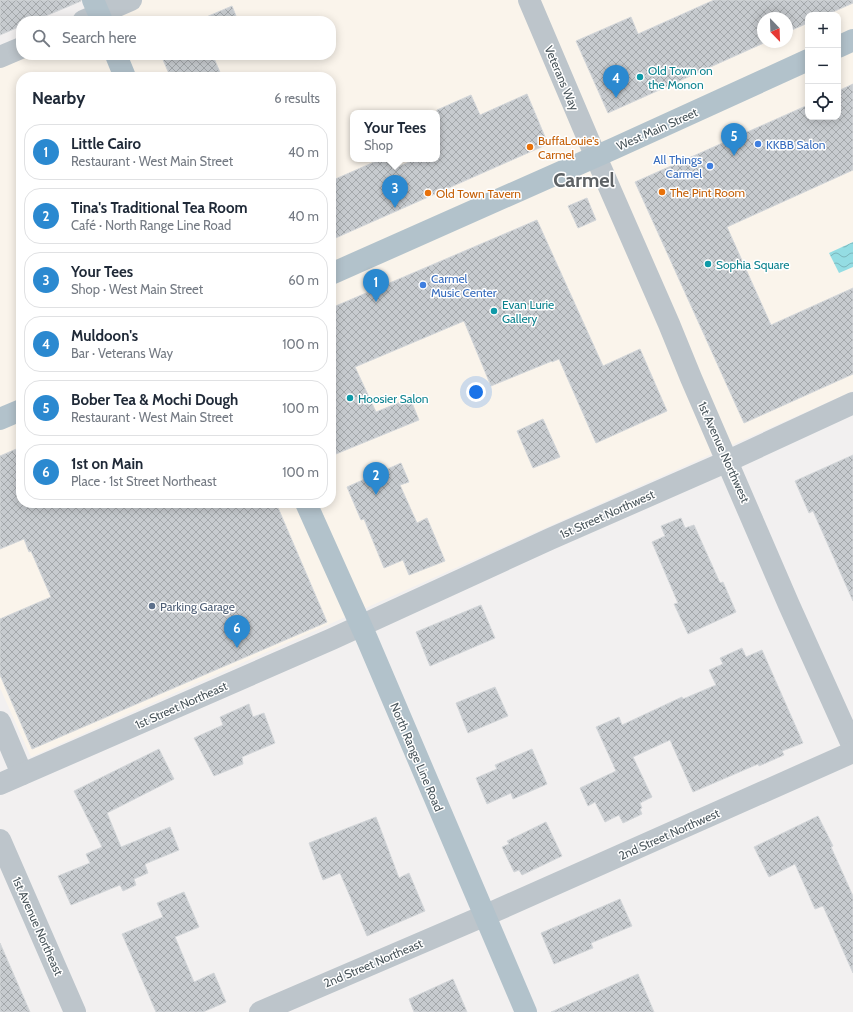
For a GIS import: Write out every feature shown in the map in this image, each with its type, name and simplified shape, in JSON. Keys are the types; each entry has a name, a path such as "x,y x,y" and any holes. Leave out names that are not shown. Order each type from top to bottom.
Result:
{"main road":[{"path":"841,46 853,40"},
{"path":"118,60 123,72"},
{"name":"West Main Street","path":"336,272 596,157 805,61"},
{"path":"0,419 16,412"},
{"name":"North Range Line Road","path":"308,508 361,625 486,915 526,1012"}],"street":[{"path":"94,14 130,0"},
{"name":"Veterans Way","path":"529,0 596,157"},
{"path":"0,57 16,50"},
{"name":"1st Avenue Northwest","path":"596,157 853,747"},
{"name":"1st Street Northwest","path":"361,625 550,539 728,461 853,403"},
{"name":"1st Street Northeast","path":"0,784 361,625"},
{"path":"0,722 22,774"},
{"name":"2nd Street Northwest","path":"486,915 853,752"},
{"name":"1st Avenue Northeast","path":"0,840 75,1012"},
{"name":"2nd Street Northeast","path":"260,1012 486,915"}],"shaded area":[{"path":"138,0 853,0 853,391 31,757 0,688 0,62 16,57 16,60 336,60 336,16 102,16"}],"water":[{"path":"853,242 853,267 839,273 829,253"}],"building":[{"path":"0,0 81,0 46,16 16,16 16,28 0,35"},
{"name":"Old Town on the Monon","path":"714,0 853,0 853,3 833,12 805,12 805,24 793,29 793,12 757,12 757,46 608,113 576,41 631,17 638,34"},
{"path":"232,6 236,16 209,16"},
{"path":"163,60 215,60 220,72 181,72 168,72"},
{"name":"Sophia Square","path":"853,84 853,170 727,227 771,325 853,288 853,374 744,423 635,182 805,106 805,120 841,120 841,90"},
{"path":"527,94 548,144 336,238 336,179 374,162 390,162 393,169 409,162 440,162 440,110 437,110 471,95 480,115"},
{"path":"587,198 596,220 578,228 568,206"},
{"path":"537,220 603,366 640,349 667,411 596,443 559,359 491,386 464,321 355,367 376,412 410,398 419,420 336,454 336,306"},
{"path":"543,419 560,457 533,468 517,431"},
{"path":"16,449 16,508 278,508 327,622 32,749 0,675 0,619 51,597 31,551 29,552 24,539 0,549 0,456"},
{"path":"853,455 853,601 813,511 809,513 795,481"},
{"path":"401,463 409,482 400,485 417,523 427,518 445,561 409,575 403,560 384,568 364,519 361,520 347,487"},
{"path":"681,518 685,528 694,525 720,583 723,582 736,612 688,634 674,604 678,603 652,542 665,536 661,526"},
{"path":"481,605 495,638 430,666 416,632"},
{"path":"742,648 746,657 762,650 803,743 782,751 784,755 759,766 758,764 693,792 670,740 633,757 652,797 640,803 642,814 623,823 619,815 605,822 595,802 588,806 580,788 616,771 596,727 619,717 622,725 682,697 683,699 716,685 709,670 723,664 720,658"},
{"path":"495,687 508,716 468,733 456,703"},
{"path":"249,704 253,717 264,713 275,743 242,757 243,764 214,776 194,738 223,725 220,717"},
{"path":"159,749 174,779 107,813 121,847 170,827 179,850 145,864 148,873 134,879 136,885 123,891 120,885 71,905 58,876 90,863 86,854 102,847 74,791"},
{"path":"532,749 547,784 513,799 511,793 487,804 476,778 497,769 495,765"},
{"path":"818,816 833,846 831,847 853,896 853,973 823,906 815,909 795,864 769,877 754,847"},
{"path":"376,817 399,878 409,873 425,911 367,936 340,873 323,880 309,843"},
{"path":"546,822 562,856 522,875 519,870 514,872 502,847 509,844 507,841"},
{"path":"184,892 199,927 175,937 194,982 214,973 226,1002 203,1012 156,1012 122,934 163,917 157,903"},
{"path":"620,899 632,926 591,943 593,948 554,964 541,933"},
{"path":"0,943 30,1012 0,1012"},
{"path":"638,974 654,1012 551,1012"},
{"path":"453,979 467,1012 414,1012 409,999"}],"place":[{"name":"Old Town on the Monon","path":"640,77"},
{"name":"Muldoon's","path":"616,98"},
{"name":"KKBB Salon","path":"758,144"},
{"name":"BuffaLouie's Carmel","path":"530,147"},
{"name":"Bober Tea & Mochi Dough","path":"734,156"},
{"name":"All Things Carmel","path":"710,166"},
{"name":"The Pint Room","path":"662,192"},
{"name":"Old Town Tavern","path":"428,193"},
{"name":"Your Tees","path":"395,208"},
{"name":"Sophia Square","path":"708,264"},
{"name":"Carmel Music Center","path":"423,285"},
{"name":"Little Cairo","path":"376,302"},
{"name":"Evan Lurie Gallery","path":"494,311"},
{"name":"Hoosier Salon","path":"350,398"},
{"name":"Tina's Traditional Tea Room","path":"376,495"},
{"name":"Parking Garage","path":"152,606"},
{"name":"1st on Main","path":"237,648"}],"district":[{"name":"Carmel","path":"584,180"}]}
